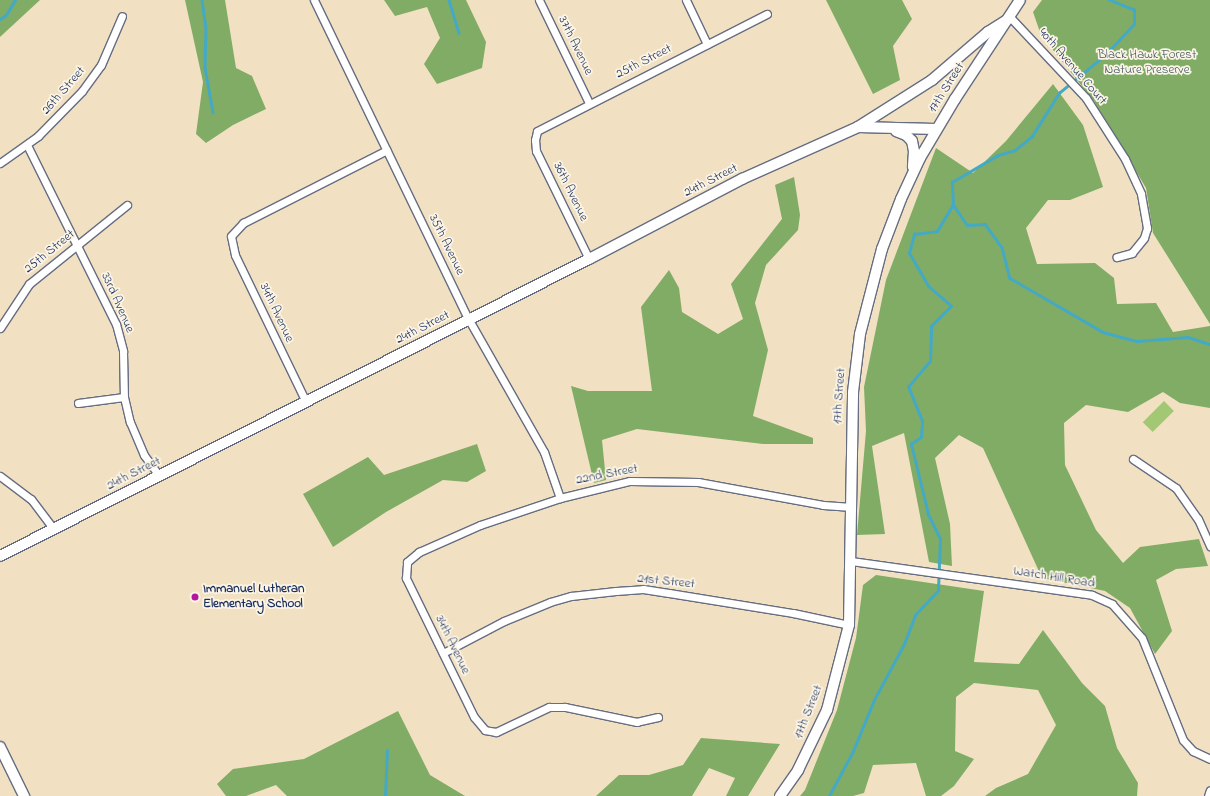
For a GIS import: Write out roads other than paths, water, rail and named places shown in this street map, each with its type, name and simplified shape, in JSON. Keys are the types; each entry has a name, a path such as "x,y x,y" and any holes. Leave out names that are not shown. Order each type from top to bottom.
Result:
{"street":[{"name":"35th Avenue","path":"314,0 468,320 544,452 560,498"},
{"name":"37th Avenue","path":"539,0 589,103"},
{"path":"686,0 707,44"},
{"name":"24th Street","path":"0,556 589,259 742,179 858,127 932,80 988,32 1008,18 1020,0"},
{"name":"25th Street","path":"536,135 541,128 767,14"},
{"name":"26th Street","path":"0,163 27,145 71,104 86,86 101,65 122,16"},
{"name":"40th Avenue Court","path":"1008,18 1056,65 1086,98 1125,159 1141,194 1146,212 1147,228 1144,238 1132,253 1116,257"},
{"name":"17th Street","path":"780,796 798,770 827,710 849,625 852,507 850,426 860,334 882,249 912,177 936,129 1008,18"},
{"name":"24th Street","path":"858,127 936,129"},
{"name":"24th Street","path":"886,128 901,132 912,142 914,152 912,177"},
{"name":"36th Avenue","path":"536,135 536,151 589,259"},
{"name":"33rd Avenue","path":"27,145 77,245 121,339 124,397 135,435 144,455 159,476"},
{"name":"34th Avenue","path":"306,402 235,255 231,241 232,232 243,223 387,150"},
{"name":"25th Street","path":"0,328 29,284 127,205"},
{"path":"78,403 124,397"},
{"path":"1133,459 1176,488 1198,520 1210,546"},
{"path":"0,476 31,499 54,529"},
{"name":"22nd Street","path":"406,567 412,557 419,552 460,533 560,498 630,481 674,480 852,507"},
{"name":"Watch Hill Road","path":"851,561 1092,595 1112,604 1142,638 1182,740 1193,751 1210,759"},
{"name":"34th Avenue","path":"406,567 406,578 474,717 485,730 496,732 549,707 565,707 637,722 658,717"},
{"name":"21st Street","path":"443,653 504,621 550,602 571,596 642,589 793,613 849,625"},
{"path":"0,747 24,796"},
{"path":"1208,796 1210,790"}],"waterway":[{"path":"0,19 6,15 15,0"},
{"path":"202,0 206,27 205,68 213,112"},
{"path":"449,0 459,33"},
{"path":"829,796 853,751 874,700 904,644 915,615 938,590 940,539 928,514 911,444 921,437 922,421 908,387 930,361 931,326 951,306 928,286 909,253 914,234 937,231 953,204 952,182 998,155 1015,150 1032,136 1059,93 1106,54 1134,24 1134,10 1109,0"},
{"path":"953,204 967,225 985,224 1002,247 1010,278 1103,332 1137,341 1188,337 1210,344"},
{"path":"385,796 387,751"}],"place":[{"name":"Immanuel Lutheran Elementary School","path":"195,597"}],"park label":[{"name":"Black Hawk Forest Nature Preserve","path":"1147,64"}]}
